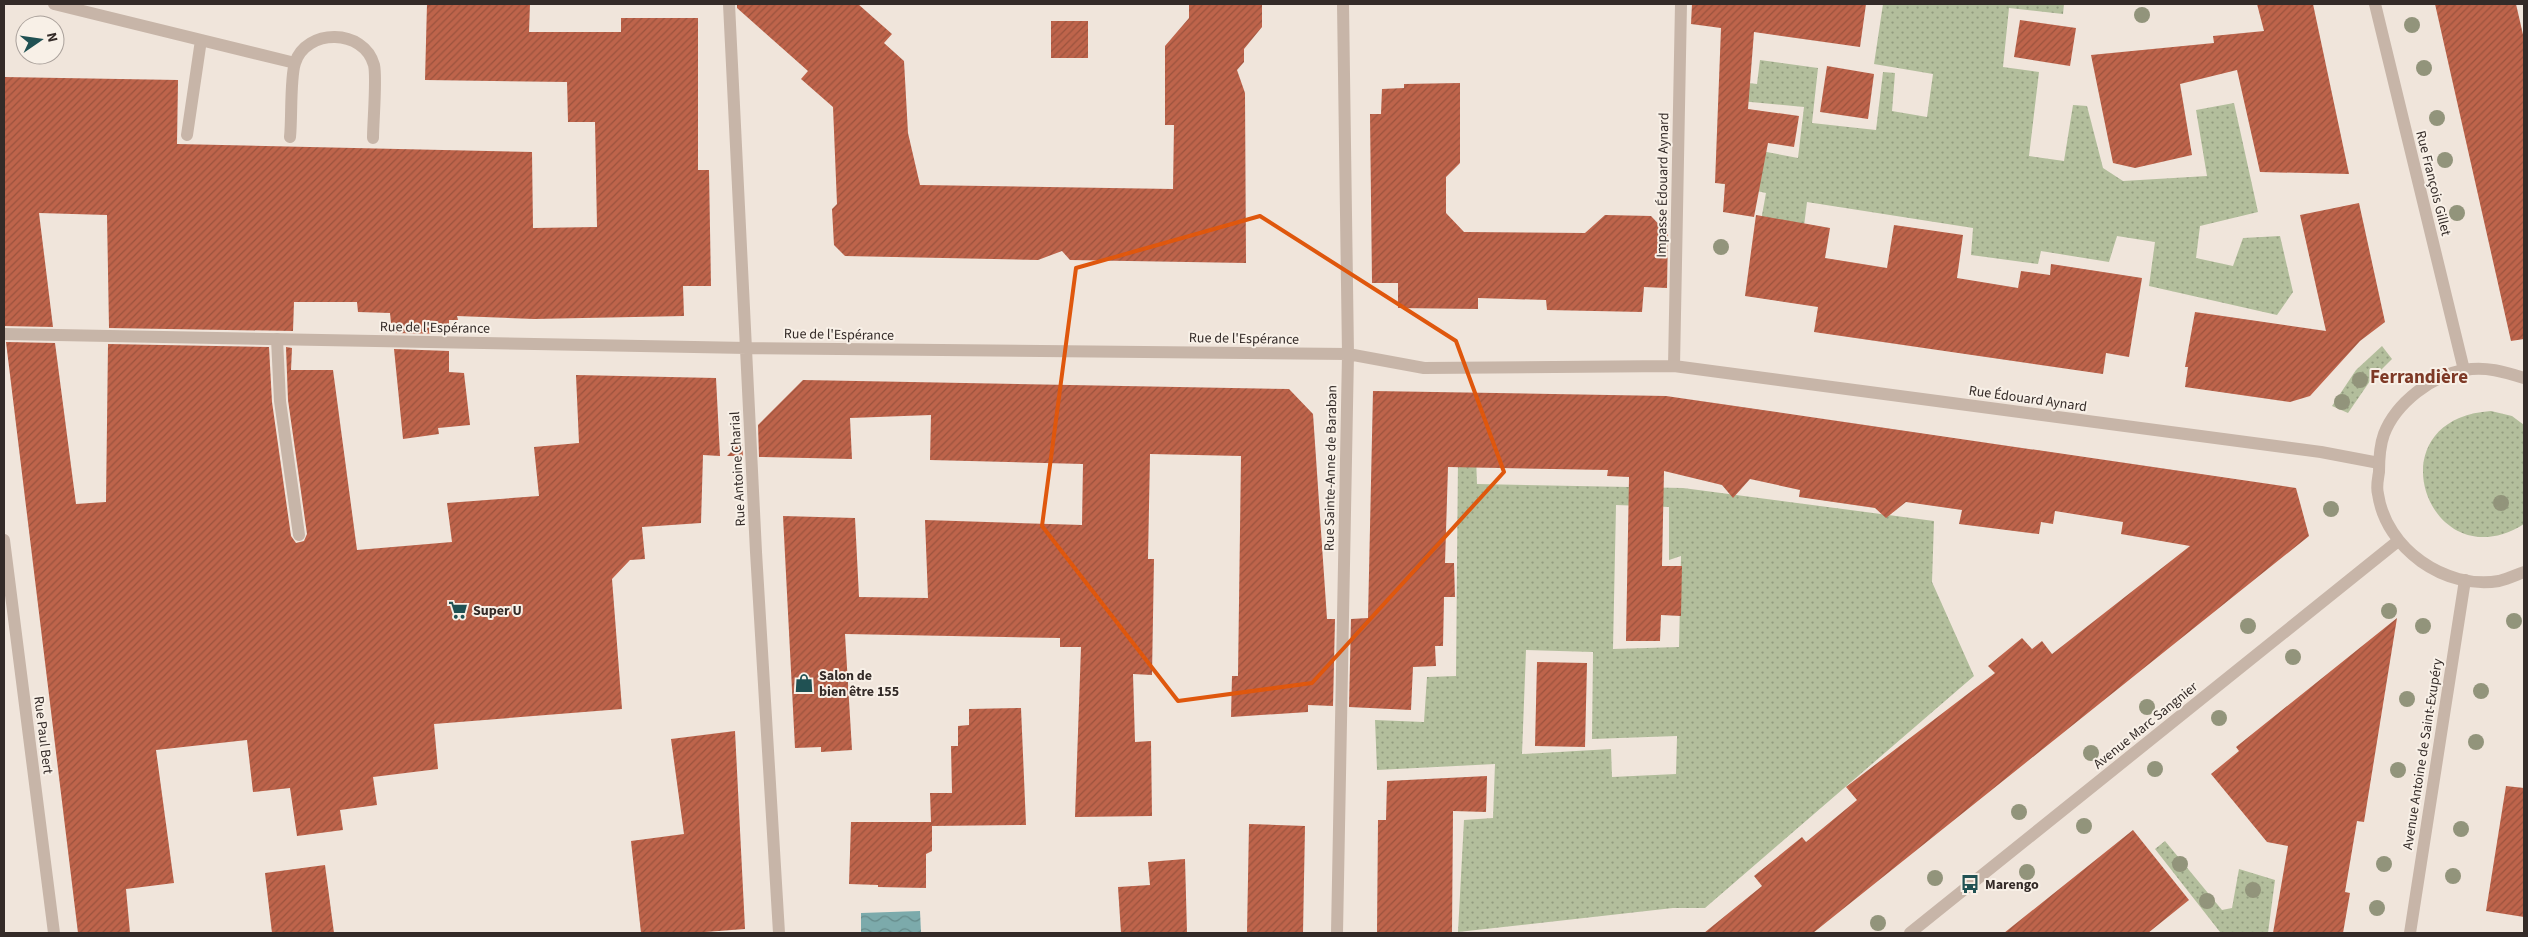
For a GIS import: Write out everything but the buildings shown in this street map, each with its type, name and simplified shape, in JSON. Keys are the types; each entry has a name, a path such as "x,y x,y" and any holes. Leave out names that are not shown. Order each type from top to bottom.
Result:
{"street":[{"path":"54,4 295,63"},
{"name":"Rue Antoine Charial","path":"729,4 779,933"},
{"name":"Rue Sainte-Anne de Baraban","path":"1336,933 1348,354 1344,4"},
{"name":"Impasse Édouard Aynard","path":"1674,366 1681,4"},
{"name":"Rue François Gillet","path":"2375,4 2464,370"},
{"path":"290,136 295,63 305,45 322,38 344,36 363,46 374,65 373,138"},
{"path":"187,135 201,40"},
{"name":"Rue de l'Espérance","path":"4,334 747,348 1348,354 1424,368 1674,366"},
{"path":"277,339 280,401 298,535"},
{"name":"Rue Édouard Aynard","path":"1674,366 2311,451 2379,463"},
{"path":"2524,378 2497,369 2464,370 2431,382 2403,404 2384,434 2379,463 2377,494 2385,519 2398,541 2417,559 2440,573 2465,580 2498,581 2524,572"},
{"name":"Rue Paul Bert","path":"4,540 54,933"},
{"name":"Avenue Marc Sangnier","path":"1910,933 2398,541"},
{"name":"Avenue Antoine de Saint-Exupéry","path":"2410,933 2465,580"}],"highlighted area":[{"path":"1260,216 1456,341 1504,472 1312,683 1178,701 1042,526 1076,268"}],"green space":[{"path":"1883,4 2064,4 2063,14 2009,8 2003,67 2039,72 2029,156 2064,161 2073,105 2087,106 2103,168 2123,181 2207,176 2196,110 2234,103 2258,212 2200,226 2196,258 2233,266 2243,238 2280,236 2293,292 2277,315 2149,286 2155,242 2117,236 2109,262 2041,251 2038,264 1971,255 1973,228 1807,202 1803,234 1760,226 1766,193 1719,183 1719,143 1798,158 1804,107 1719,99 1722,80 1757,84 1760,60 1818,68 1812,123 1876,130 1883,72 1895,73 1892,111 1927,117 1933,74 1874,64"},
{"path":"2382,346 2392,359 2370,381 2348,413 2332,406 2356,370"},
{"path":"2491,411 2512,416 2524,425 2524,524 2490,537 2462,533 2440,517 2426,493 2423,466 2432,440 2454,421"},
{"path":"1458,457 1476,458 1477,484 1683,488 1934,521 1932,582 1974,676 1705,908 1673,908 1458,932 1464,820 1493,818 1495,764 1377,770 1375,720 1424,722 1427,677 1456,676","holes":["1616,505 1669,507 1669,560 1681,556 1679,647 1613,649","1526,650 1593,652 1592,739 1677,736 1676,774 1612,777 1611,749 1522,754"]},
{"path":"2165,841 2222,910 2232,908 2239,869 2275,880 2268,933 2220,932 2155,849"}],"water":[{"path":"920,911 921,933 861,933 861,913"}],"place":[{"name":"Super U","path":"458,610"},
{"name":"Salon de bien être 155","path":"804,683"},
{"name":"Marengo","path":"1970,884"}],"district":[{"name":"Ferrandière","path":"2419,376"}]}
